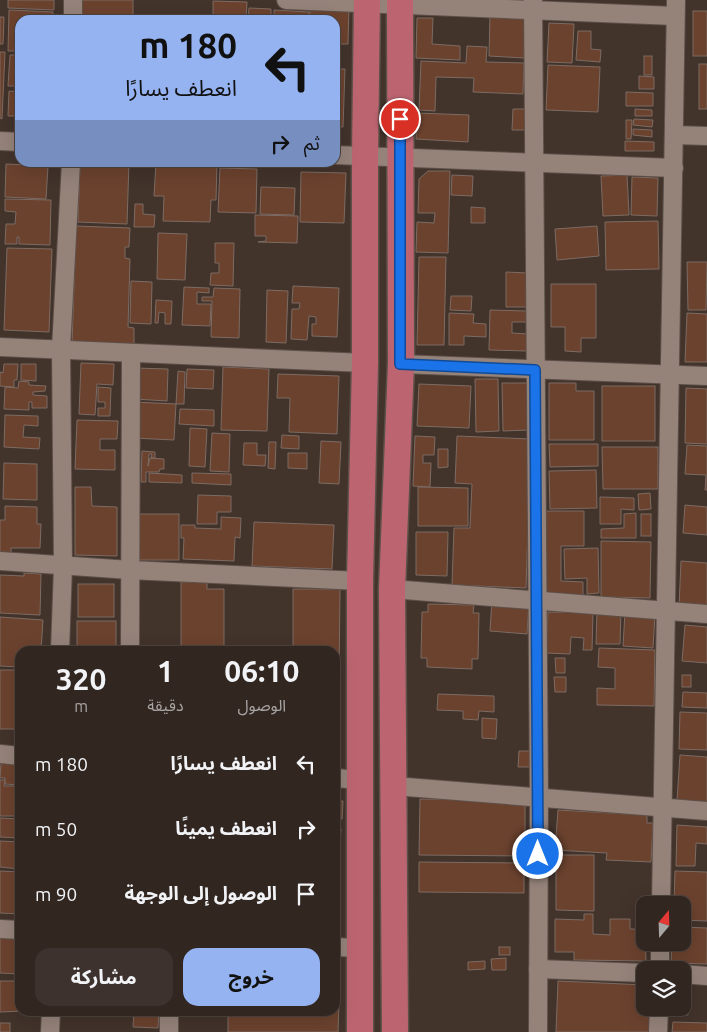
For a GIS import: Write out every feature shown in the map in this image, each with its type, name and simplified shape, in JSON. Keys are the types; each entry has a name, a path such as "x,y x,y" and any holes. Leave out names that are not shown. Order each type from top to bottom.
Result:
{"highway":[{"path":"360,1032 347,947 360,780 360,581 365,363 367,2"},
{"path":"395,1032 392,589 400,364 400,2"}],"street":[{"path":"73,0 73,15"},
{"path":"286,0 676,8 661,896"},
{"path":"533,5 539,797 538,1032"},
{"path":"674,135 707,136"},
{"path":"0,142 15,142"},
{"path":"340,155 674,168"},
{"path":"60,646 63,566 61,349 71,167"},
{"path":"0,347 365,363"},
{"path":"130,646 131,353"},
{"path":"400,364 707,376"},
{"path":"0,561 130,570 360,581"},
{"path":"392,589 707,614"},
{"path":"0,754 15,756"},
{"path":"340,778 360,780"},
{"path":"394,786 707,811"},
{"path":"0,929 15,930"},
{"path":"538,970 636,973"},
{"path":"691,975 707,976"},
{"path":"50,1032 51,1016"},
{"path":"169,1016 169,1032"},
{"path":"658,1032 659,1016"}],"building":[{"path":"8,0 54,0 54,10 8,8"},
{"path":"82,0 133,0 133,15 82,15"},
{"path":"213,1 247,2 246,15 213,15"},
{"path":"310,5 349,6 348,44 340,44 340,15 310,15"},
{"path":"249,8 271,9 271,15 248,15"},
{"path":"9,10 53,12 53,15 15,15 15,51 8,51"},
{"path":"274,10 309,12 309,15 274,15"},
{"path":"693,11 707,11 707,56 693,56"},
{"path":"490,14 526,15 524,58 489,56"},
{"path":"0,17 4,17 3,44 0,44"},
{"path":"417,18 433,18 432,44 460,46 460,60 416,58"},
{"path":"549,23 574,24 572,63 547,62"},
{"path":"578,31 591,31 591,49 601,50 600,62 576,60"},
{"path":"467,46 487,47 486,62 524,63 523,94 473,92 474,78 436,77 435,111 419,110 421,61 466,63"},
{"path":"0,52 5,52 2,119 0,118"},
{"path":"10,55 15,55 15,86 8,86"},
{"path":"644,56 652,56 652,75 644,75"},
{"path":"699,64 707,64 707,109 699,109"},
{"path":"548,65 600,67 598,112 546,110"},
{"path":"340,69 345,69 343,127 340,127"},
{"path":"639,76 654,77 654,89 639,89"},
{"path":"9,91 15,92 15,116 8,116"},
{"path":"626,92 653,93 653,106 626,106"},
{"path":"513,109 528,109 527,130 512,130"},
{"path":"635,109 652,110 652,116 635,116"},
{"path":"417,113 469,115 468,142 416,139"},
{"path":"634,119 653,120 652,127 633,125"},
{"path":"626,120 632,120 631,139 626,139"},
{"path":"633,129 652,130 652,137 633,135"},
{"path":"625,141 654,142 654,151 625,151"},
{"path":"6,164 15,164 15,167 48,167 46,199 5,197"},
{"path":"80,167 129,167 127,224 78,222"},
{"path":"156,167 217,167 216,200 211,200 210,222 163,221 164,196 154,196"},
{"path":"220,168 257,169 256,213 218,212"},
{"path":"428,171 450,171 448,253 416,252 417,222 434,223 435,213 418,213 419,179"},
{"path":"301,172 346,173 344,223 300,222"},
{"path":"452,175 473,176 472,196 451,195"},
{"path":"627,175 629,215 603,216 601,176"},
{"path":"632,177 658,178 657,216 631,215"},
{"path":"261,187 295,188 294,215 260,214"},
{"path":"5,199 51,200 50,245 19,244 19,237 17,237 17,244 5,244 6,224 15,224 16,212 5,211"},
{"path":"135,204 143,204 143,214 155,215 154,227 134,227"},
{"path":"471,207 485,208 485,223 471,223"},
{"path":"255,215 298,216 297,243 258,242 266,241 266,236 255,236"},
{"path":"658,221 659,269 606,270 605,222"},
{"path":"76,226 130,228 129,247 125,247 125,258 130,259 128,327 134,328 134,346 72,344"},
{"path":"597,226 599,256 557,260 555,229"},
{"path":"158,233 187,234 185,280 157,279"},
{"path":"215,243 234,243 233,286 210,285 211,273 219,273 219,263 215,263"},
{"path":"7,248 52,249 49,332 4,330"},
{"path":"419,257 446,257 444,345 417,345"},
{"path":"687,262 707,262 706,310 688,310"},
{"path":"506,272 528,273 527,307 506,307"},
{"path":"131,281 152,282 151,324 130,323"},
{"path":"551,284 596,284 596,338 581,338 581,352 565,351 565,327 551,327"},
{"path":"293,286 339,288 337,337 312,336 312,324 316,324 316,317 309,316 307,340 291,339 292,309 299,309 300,303 292,303"},
{"path":"184,287 209,288 209,293 197,292 197,304 211,304 210,326 182,325"},
{"path":"214,288 240,289 239,338 211,337 212,301 202,301 202,297 213,297"},
{"path":"267,290 288,291 286,343 266,342"},
{"path":"451,296 472,296 471,311 450,310"},
{"path":"156,300 172,301 171,324 165,324 165,313 159,312 158,323 155,323"},
{"path":"490,310 527,311 527,322 512,322 512,333 528,334 527,351 489,350"},
{"path":"449,313 474,314 473,323 486,324 486,337 464,336 464,345 449,345"},
{"path":"687,313 707,314 707,362 685,362"},
{"path":"81,363 114,364 113,385 97,384 95,415 79,414"},
{"path":"4,364 18,364 17,380 14,380 14,387 0,386 0,372 3,373"},
{"path":"21,364 36,364 36,381 21,380"},
{"path":"223,367 269,369 267,431 221,430"},
{"path":"135,368 168,369 167,401 134,399"},
{"path":"187,369 214,370 213,389 186,388"},
{"path":"178,371 185,372 184,404 176,404"},
{"path":"278,374 339,376 337,434 289,432 290,398 277,398"},
{"path":"475,379 498,379 499,431 476,432"},
{"path":"19,381 29,382 29,385 46,386 45,391 33,392 33,395 47,396 47,408 32,408 32,402 29,402 29,410 4,409 5,387 18,388"},
{"path":"502,383 528,383 529,430 503,431"},
{"path":"549,383 576,383 576,391 594,391 594,440 549,440"},
{"path":"419,384 471,386 469,428 417,426"},
{"path":"602,386 655,386 655,441 602,441"},
{"path":"98,387 111,388 110,416 98,416 98,408 105,408 105,402 98,402"},
{"path":"686,388 707,389 707,444 685,443"},
{"path":"134,402 176,404 174,440 133,438"},
{"path":"180,409 214,410 214,426 179,424"},
{"path":"5,415 38,416 38,426 24,425 23,437 40,438 39,449 4,447"},
{"path":"77,420 118,421 117,439 100,439 100,450 115,450 115,470 75,469"},
{"path":"190,428 207,429 205,467 189,466"},
{"path":"212,433 230,434 229,472 210,471"},
{"path":"282,435 299,436 299,449 281,448"},
{"path":"415,436 435,437 434,455 423,455 423,463 431,463 430,487 413,486"},
{"path":"457,436 531,439 526,588 452,585 454,528 470,528 472,484 455,483"},
{"path":"321,441 341,442 339,484 319,483"},
{"path":"269,442 276,442 275,469 268,468"},
{"path":"244,443 257,443 257,455 266,455 265,466 243,465"},
{"path":"549,444 598,444 598,466 550,467"},
{"path":"687,445 707,446 707,490 705,490 706,475 685,474"},
{"path":"602,447 658,447 658,489 603,489"},
{"path":"438,449 448,449 448,467 438,468"},
{"path":"142,451 155,452 155,458 151,458 152,454 149,454 148,466 150,458 164,459 164,469 160,469 159,472 146,472 146,482 141,482"},
{"path":"288,453 307,453 307,469 288,468"},
{"path":"4,463 37,464 37,500 3,499"},
{"path":"596,470 597,508 550,509 549,471"},
{"path":"149,473 182,475 182,483 149,482"},
{"path":"192,473 231,474 231,485 192,483"},
{"path":"75,487 91,487 92,506 117,507 117,556 75,555"},
{"path":"418,487 468,488 468,526 418,526"},
{"path":"650,493 651,509 639,510 638,494"},
{"path":"198,495 231,496 231,512 217,512 217,524 197,524"},
{"path":"600,497 634,498 634,510 621,509 621,524 600,524"},
{"path":"685,505 707,507 707,535 683,533"},
{"path":"5,506 37,507 37,524 41,524 40,548 11,548 11,555 0,554 0,520 5,520"},
{"path":"546,511 584,511 584,546 561,546 561,581 583,582 583,595 546,594"},
{"path":"636,513 636,538 601,538 601,529 624,528 624,514"},
{"path":"137,514 179,514 179,560 137,560"},
{"path":"641,514 651,514 651,536 641,536"},
{"path":"221,517 241,518 240,538 235,537 234,561 183,559 184,538 181,538 181,525 195,525 195,528 221,529"},
{"path":"254,522 334,525 332,569 252,566"},
{"path":"416,532 448,532 447,576 416,575"},
{"path":"601,541 651,542 650,598 601,597"},
{"path":"598,548 599,593 587,594 587,578 565,579 564,549"},
{"path":"681,561 707,563 707,609 679,607"},
{"path":"24,573 41,574 40,615 0,613 0,575 24,576"},
{"path":"181,582 207,582 207,589 224,589 224,646 181,646"},
{"path":"78,584 114,584 114,617 78,617"},
{"path":"293,589 340,589 339,646 293,646"},
{"path":"492,600 529,603 527,634 490,631"},
{"path":"428,604 474,605 473,613 479,613 478,659 472,659 472,669 427,667 427,658 421,658 422,612 428,612"},
{"path":"597,610 621,610 620,644 596,644"},
{"path":"548,612 593,613 592,650 583,650 584,638 571,637 570,654 546,653"},
{"path":"625,612 655,614 653,648 623,646"},
{"path":"0,617 43,620 41,646 15,646 15,667 0,666"},
{"path":"77,621 116,621 116,646 77,646"},
{"path":"685,625 707,627 707,663 682,661"},
{"path":"599,648 655,650 654,706 597,705 597,688 615,689 615,668 598,667"},
{"path":"555,658 565,658 565,673 556,673"},
{"path":"0,670 15,670 15,729 0,729"},
{"path":"682,675 691,675 691,687 682,687"},
{"path":"554,677 566,677 566,692 555,692"},
{"path":"683,692 707,693 707,708 682,707"},
{"path":"438,694 494,696 494,712 479,711 478,720 463,719 463,711 437,710"},
{"path":"680,712 707,713 707,750 679,749"},
{"path":"482,718 497,719 496,739 482,738"},
{"path":"519,751 530,751 530,767 518,767"},
{"path":"680,755 707,757 707,802 677,801"},
{"path":"1,763 15,764 15,785 5,784 5,778 0,778"},
{"path":"0,780 5,780 4,786 15,786 15,816 0,816"},
{"path":"420,799 525,800 525,856 419,855"},
{"path":"340,801 343,801 342,819 340,819"},
{"path":"558,810 647,815 647,823 653,823 651,862 606,860 607,853 555,850"},
{"path":"0,818 15,819 15,838 0,837"},
{"path":"677,825 707,827 707,844 696,843 695,866 676,866"},
{"path":"0,841 15,842 15,868 0,867"},
{"path":"556,855 594,855 594,911 556,910"},
{"path":"419,862 524,863 524,893 419,892"},
{"path":"0,871 15,872 15,914 0,913"},
{"path":"675,871 707,872 707,921 691,920 691,896 674,896"},
{"path":"584,914 593,914 593,934 610,935 610,919 630,919 630,929 636,929 636,951 646,951 646,961 574,960 574,952 555,952 555,919 584,920"},
{"path":"691,927 707,928 707,964 691,964 691,961 671,961 672,951 691,951"},
{"path":"0,936 15,936 15,974 0,973"},
{"path":"499,947 510,947 510,955 499,955"},
{"path":"506,958 506,970 492,970 491,959"},
{"path":"485,961 485,969 468,970 468,962"},
{"path":"0,981 15,981 15,1011 0,1012"},
{"path":"558,981 636,985 636,1016 650,1016 649,1032 556,1032"},
{"path":"134,1016 159,1016 158,1028 133,1027"},
{"path":"228,1016 339,1016 338,1032 228,1032"},
{"path":"673,1022 707,1023 707,1032 672,1032"},
{"path":"0,1023 10,1023 10,1032 0,1032"}],"route":[{"path":"400,119 400,364 535,370 538,854"}]}
